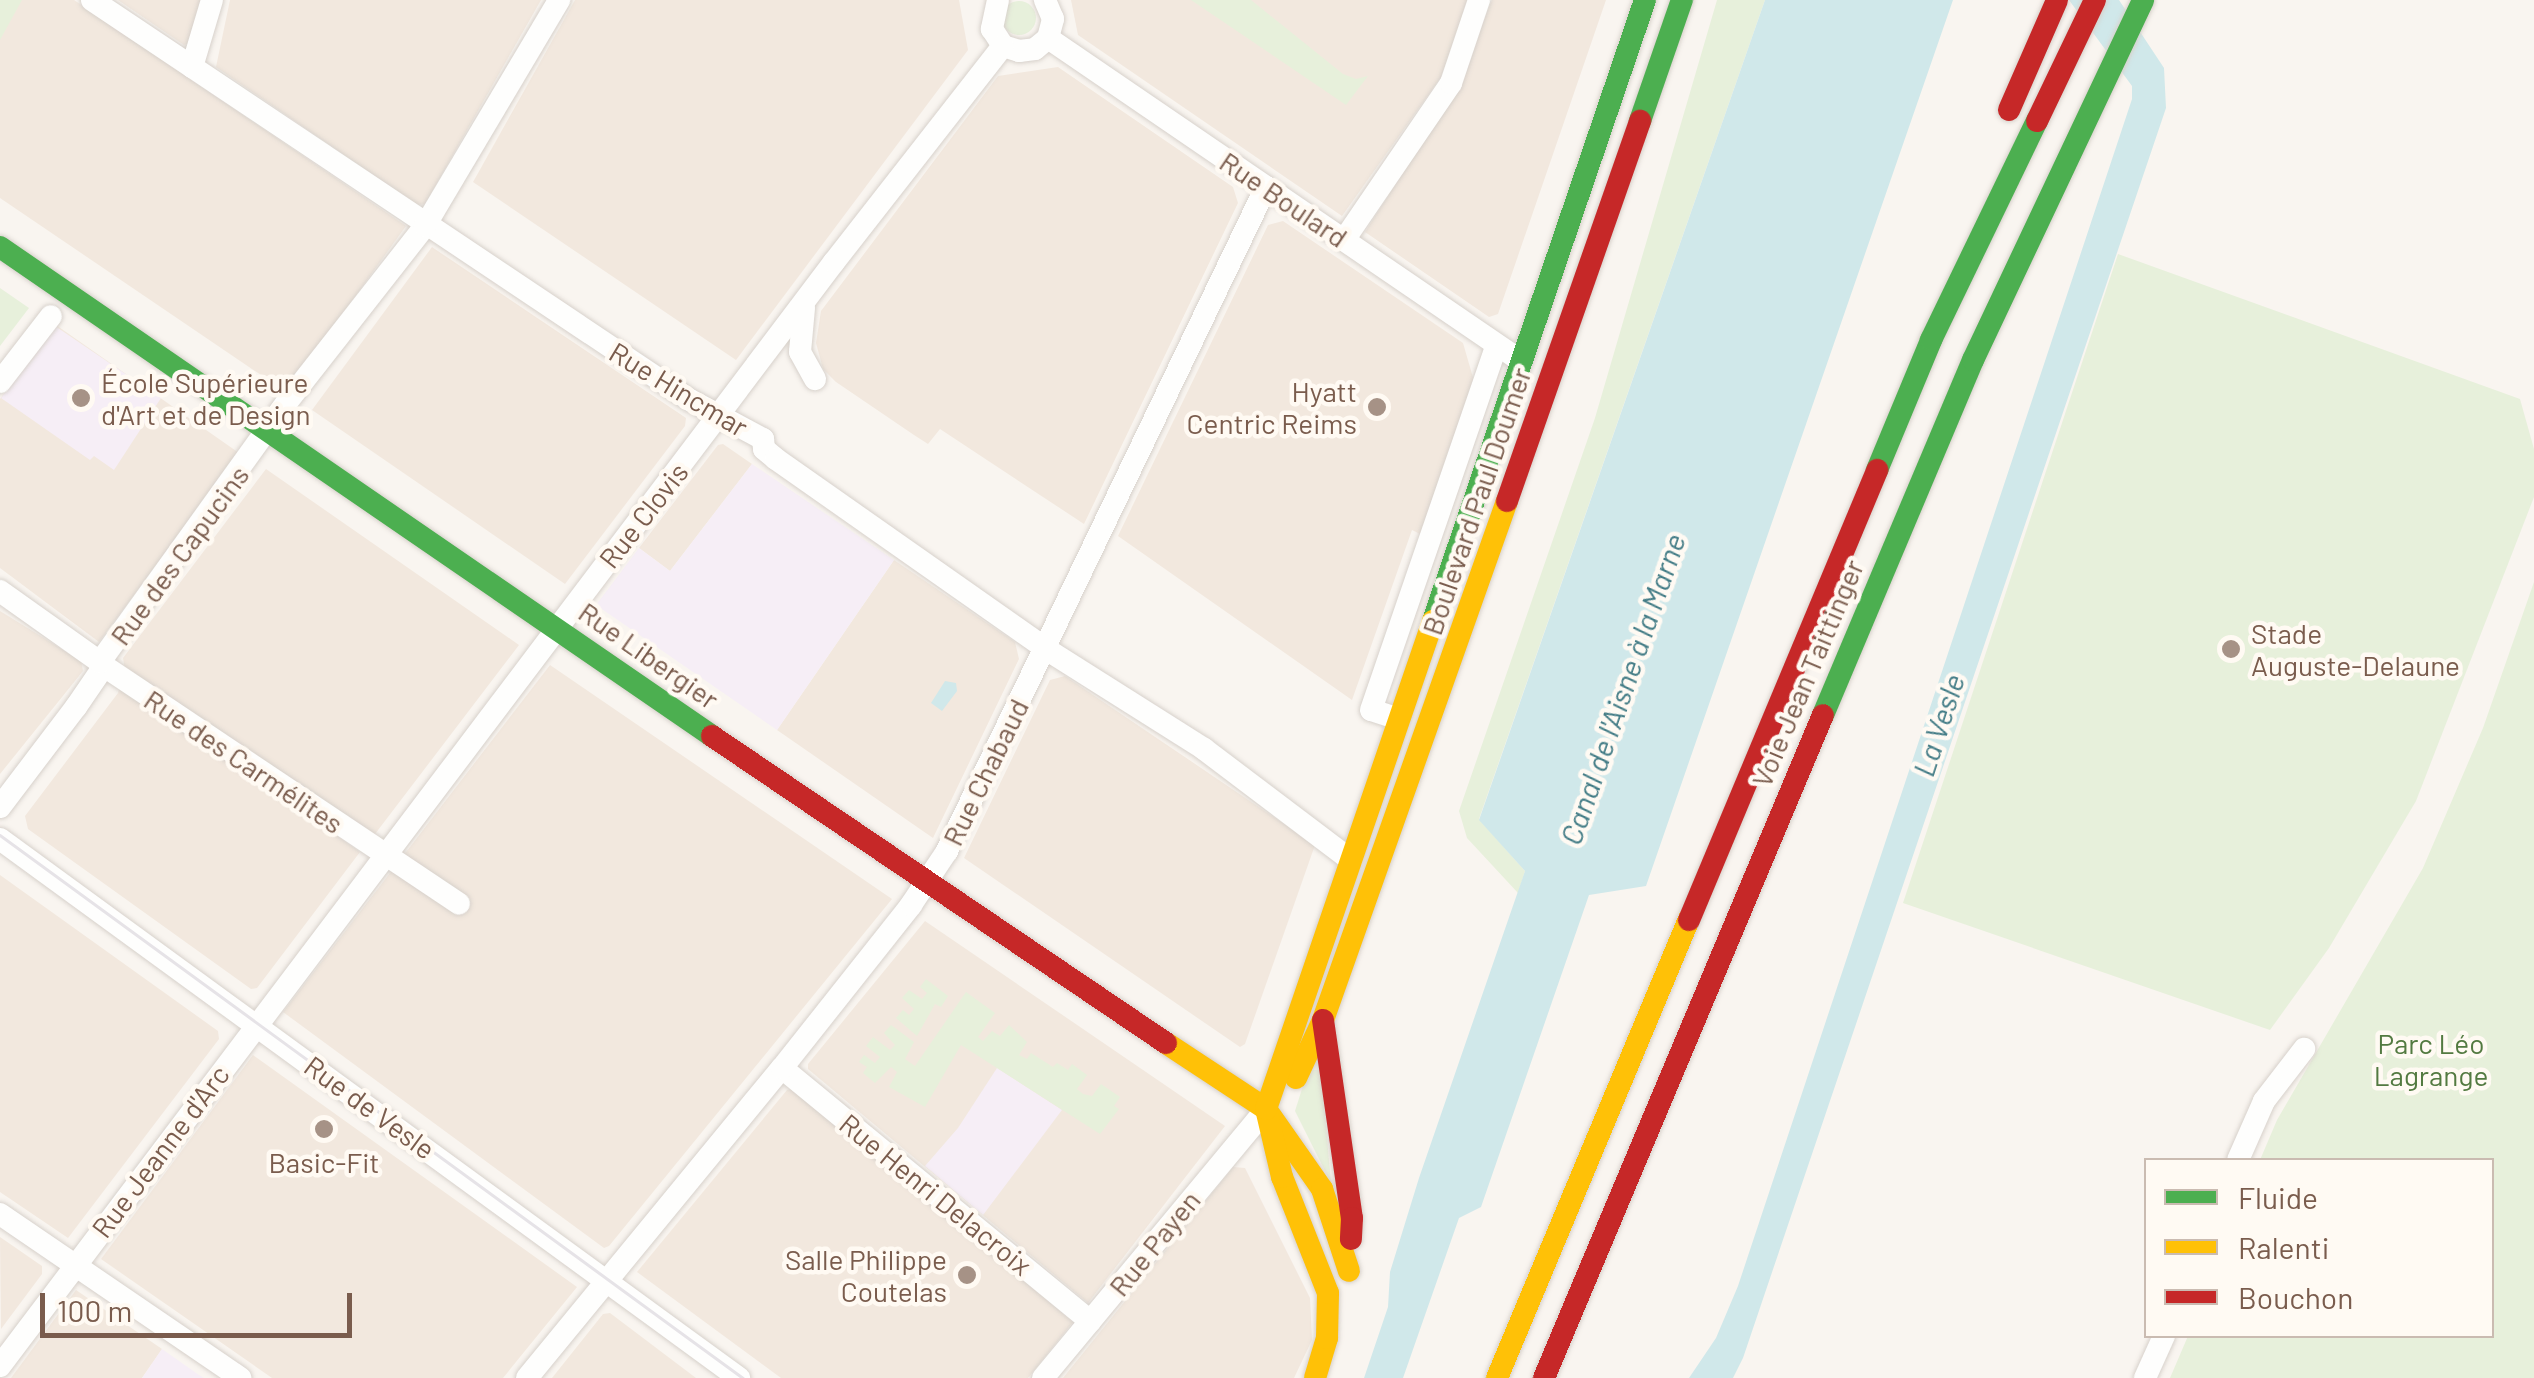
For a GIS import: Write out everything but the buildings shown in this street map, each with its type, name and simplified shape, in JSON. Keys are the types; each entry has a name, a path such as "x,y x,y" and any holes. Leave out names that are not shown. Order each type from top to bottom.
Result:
{"main road":[{"name":"Boulevard Paul Doumer","path":"1266,1109 1645,0"},
{"name":"Boulevard Paul Doumer","path":"1266,1109 1293,1084 1323,1020 1682,0"},
{"path":"2002,126 2056,0"},
{"name":"Voie Jean Taittinger","path":"1497,1378 1931,340 2095,0"},
{"name":"Voie Jean Taittinger","path":"1544,1378 1958,395 2143,0"},
{"name":"Rue Libergier","path":"0,247 926,883 1266,1109"},
{"path":"1931,340 1931,289 1946,253"},
{"name":"Boulevard Paul Doumer","path":"1323,1020 1352,1218 1342,1326 1327,1378"},
{"name":"Boulevard Paul Doumer","path":"1266,1109 1322,1189 1349,1271"},
{"path":"1266,1109 1282,1178 1328,1293 1326,1338 1315,1378"}],"street":[{"name":"Rue Hincmar","path":"92,0 425,226 719,415 763,439 764,450 776,459 1046,649 1204,749 1351,860"},
{"path":"192,68 212,0"},
{"name":"Rue des Capucins","path":"0,808 270,431 425,226 559,0"},
{"path":"997,0 990,20 1003,46 1027,51 1048,38 1053,20 1046,0"},
{"path":"1344,240 1451,83 1479,0"},
{"name":"Rue Boulard","path":"1048,38 1521,361"},
{"name":"Rue Clovis","path":"252,1029 1003,46"},
{"name":"Rue Chabaud","path":"527,1378 782,1068 926,883 954,839 1266,187"},
{"path":"806,300 799,342 815,380"},
{"path":"0,382 50,316"},
{"name":"Boulevard Paul Doumer","path":"1399,719 1371,710 1497,345"},
{"name":"Rue des Carmélites","path":"0,592 383,856 459,904"},
{"name":"Rue de Vesle","path":"0,839 252,1029 604,1285 739,1378"},
{"name":"Rue Jeanne d'Arc","path":"0,1366 252,1029"},
{"path":"2239,1158 2264,1100 2304,1049"},
{"name":"Rue Henri Delacroix","path":"782,1068 1090,1321"},
{"name":"Rue Payen","path":"1043,1378 1266,1109"},
{"path":"0,1214 240,1378"},
{"path":"2145,1378 2163,1338"}],"shaded area":[{"path":"0,0 74,0 406,226 286,392 0,198"},
{"path":"118,0 203,0 192,42 184,45"},
{"path":"230,0 541,0 425,204 417,205 216,67"},
{"path":"575,0 959,0 968,50 736,360 473,182"},
{"path":"1071,0 1470,0 1441,77 1342,216 1078,35"},
{"path":"1492,0 1606,0 1498,314 1489,317 1365,232 1452,96"},
{"path":"1058,67 1233,187 1238,203 1084,524 940,429 928,444 914,435 836,382 823,369 816,343 821,311 998,76"},
{"path":"1283,221 1463,343 1474,381 1422,535 1412,530 1352,700 1118,536 1268,225"},
{"path":"432,247 686,418 685,426 565,584 312,410"},
{"path":"56,325 239,453 99,642 0,568 0,399"},
{"name":"École Supérieure d'Art et de Design","path":"55,326 161,398 114,470 94,456 90,460 1,398"},
{"path":"723,444 752,464 670,571 639,548 718,445"},
{"path":"752,464 894,560 777,730 596,605 639,548 670,571"},
{"path":"266,469 519,645 372,838 335,813 333,833 360,852 257,988 251,989 28,829 25,816 118,693 125,670 123,658"},
{"path":"894,560 1015,642 1019,659 933,838 777,730"},
{"path":"0,611 81,661 83,671 0,774"},
{"path":"550,665 892,899 604,1248 283,1012"},
{"path":"1065,676 1315,845 1245,1044 1240,1047 964,858 1050,680"},
{"path":"0,875 218,1031 219,1039 68,1238 0,1192"},
{"path":"925,921 1225,1126 1088,1303 808,1069 808,1064"},
{"path":"253,1055 577,1287 503,1378 272,1378 101,1259"},
{"path":"997,1068 1062,1110 983,1215 925,1166 958,1128"},
{"path":"794,1088 1073,1322 1028,1378 781,1378 637,1272 787,1090"},
{"path":"1233,1167 1245,1168 1310,1298 1312,1340 1294,1378 1063,1378"},
{"path":"0,1237 42,1266 42,1274 1,1329"},
{"path":"76,1290 162,1349 142,1378 11,1378"},
{"path":"610,1313 696,1378 552,1378 603,1314"},
{"path":"162,1349 199,1375 204,1378 142,1378"}],"green space":[{"path":"0,0 22,0 0,40"},
{"path":"1191,0 1251,0 1343,74 1356,79 1368,76 1346,105"},
{"path":"1717,0 1765,0 1479,819 1525,871 1518,893 1467,838 1459,811 1595,418"},
{"path":"1019,1 1031,6 1036,18 1031,30 1019,35 1007,30 1002,18 1007,6"},
{"name":"Stade Auguste-Delaune","path":"2118,254 2520,399 2534,449 2534,497 2416,801 2329,948 2270,1030 1903,903"},
{"path":"0,288 29,308 0,346"},
{"name":"Parc Léo Lagrange","path":"2534,582 2534,1378 2170,1378 2187,1338 2494,1338 2494,1158 2261,1158 2277,1120 2423,868 2483,728"},
{"path":"926,979 948,996 941,1007 935,1004 917,1036 896,1018 903,1010 909,1015 914,1009 902,998 909,990 922,999 927,993 920,987"},
{"path":"966,992 995,1013 978,1037 983,1041 992,1031 1000,1036 1009,1025 1027,1042 1019,1055 1027,1059 1031,1053 1053,1067 1057,1063 1068,1070 1072,1064 1087,1075 1077,1089 1083,1094 1092,1096 1101,1084 1120,1097 1114,1106 1119,1109 1100,1134 961,1045 925,1107 889,1087 897,1072 891,1067 875,1083 863,1073 867,1067 859,1062 864,1055 875,1063 880,1057 866,1046 873,1037 890,1050 895,1045 884,1033 891,1025 914,1042 905,1059 915,1066"},
{"path":"1308,1070 1321,1070 1331,1183 1295,1111"}],"water":[{"name":"Canal de l'Aisne à la Marne","path":"1765,0 1953,0 1646,886 1589,895 1481,1207 1459,1218 1403,1378 1364,1378 1388,1307 1390,1272 1419,1178 1525,871 1479,820"},
{"name":"La Vesle","path":"2069,0 2119,0 2164,68 2166,108 1743,1358 1733,1378 1689,1378 1716,1338 1738,1286 2132,99 2132,86"},
{"path":"945,681 956,683 957,691 942,711 931,703"}],"tram line":[{"path":"0,835 743,1378"}],"traffic: fast":[{"path":"1433,621 1645,0"},
{"path":"1640,121 1682,0"},
{"path":"1823,715 1973,360 2143,0"},
{"path":"1877,470 1931,340 2037,121"},
{"path":"0,247 712,736"}],"traffic: slow":[{"path":"1296,1078 1323,1020 1507,501"},
{"path":"1315,1378 1327,1338 1328,1293 1282,1177 1266,1109 1433,621"},
{"path":"1497,1378 1689,920"},
{"path":"1166,1043 1266,1109 1322,1189 1349,1271"}],"traffic: jam":[{"path":"2009,110 2057,0"},
{"path":"2037,121 2095,0"},
{"path":"1507,501 1640,121"},
{"path":"1689,920 1877,470"},
{"path":"1544,1378 1823,715"},
{"path":"712,736 1166,1043"},
{"path":"1323,1020 1352,1218 1351,1239"}],"place":[{"name":"École Supérieure d'Art et de Design","path":"81,398"},
{"name":"Hyatt Centric Reims","path":"1377,407"},
{"name":"Stade Auguste-Delaune","path":"2231,649"},
{"name":"Basic-Fit","path":"324,1129"},
{"name":"Salle Philippe Coutelas","path":"967,1275"}]}
